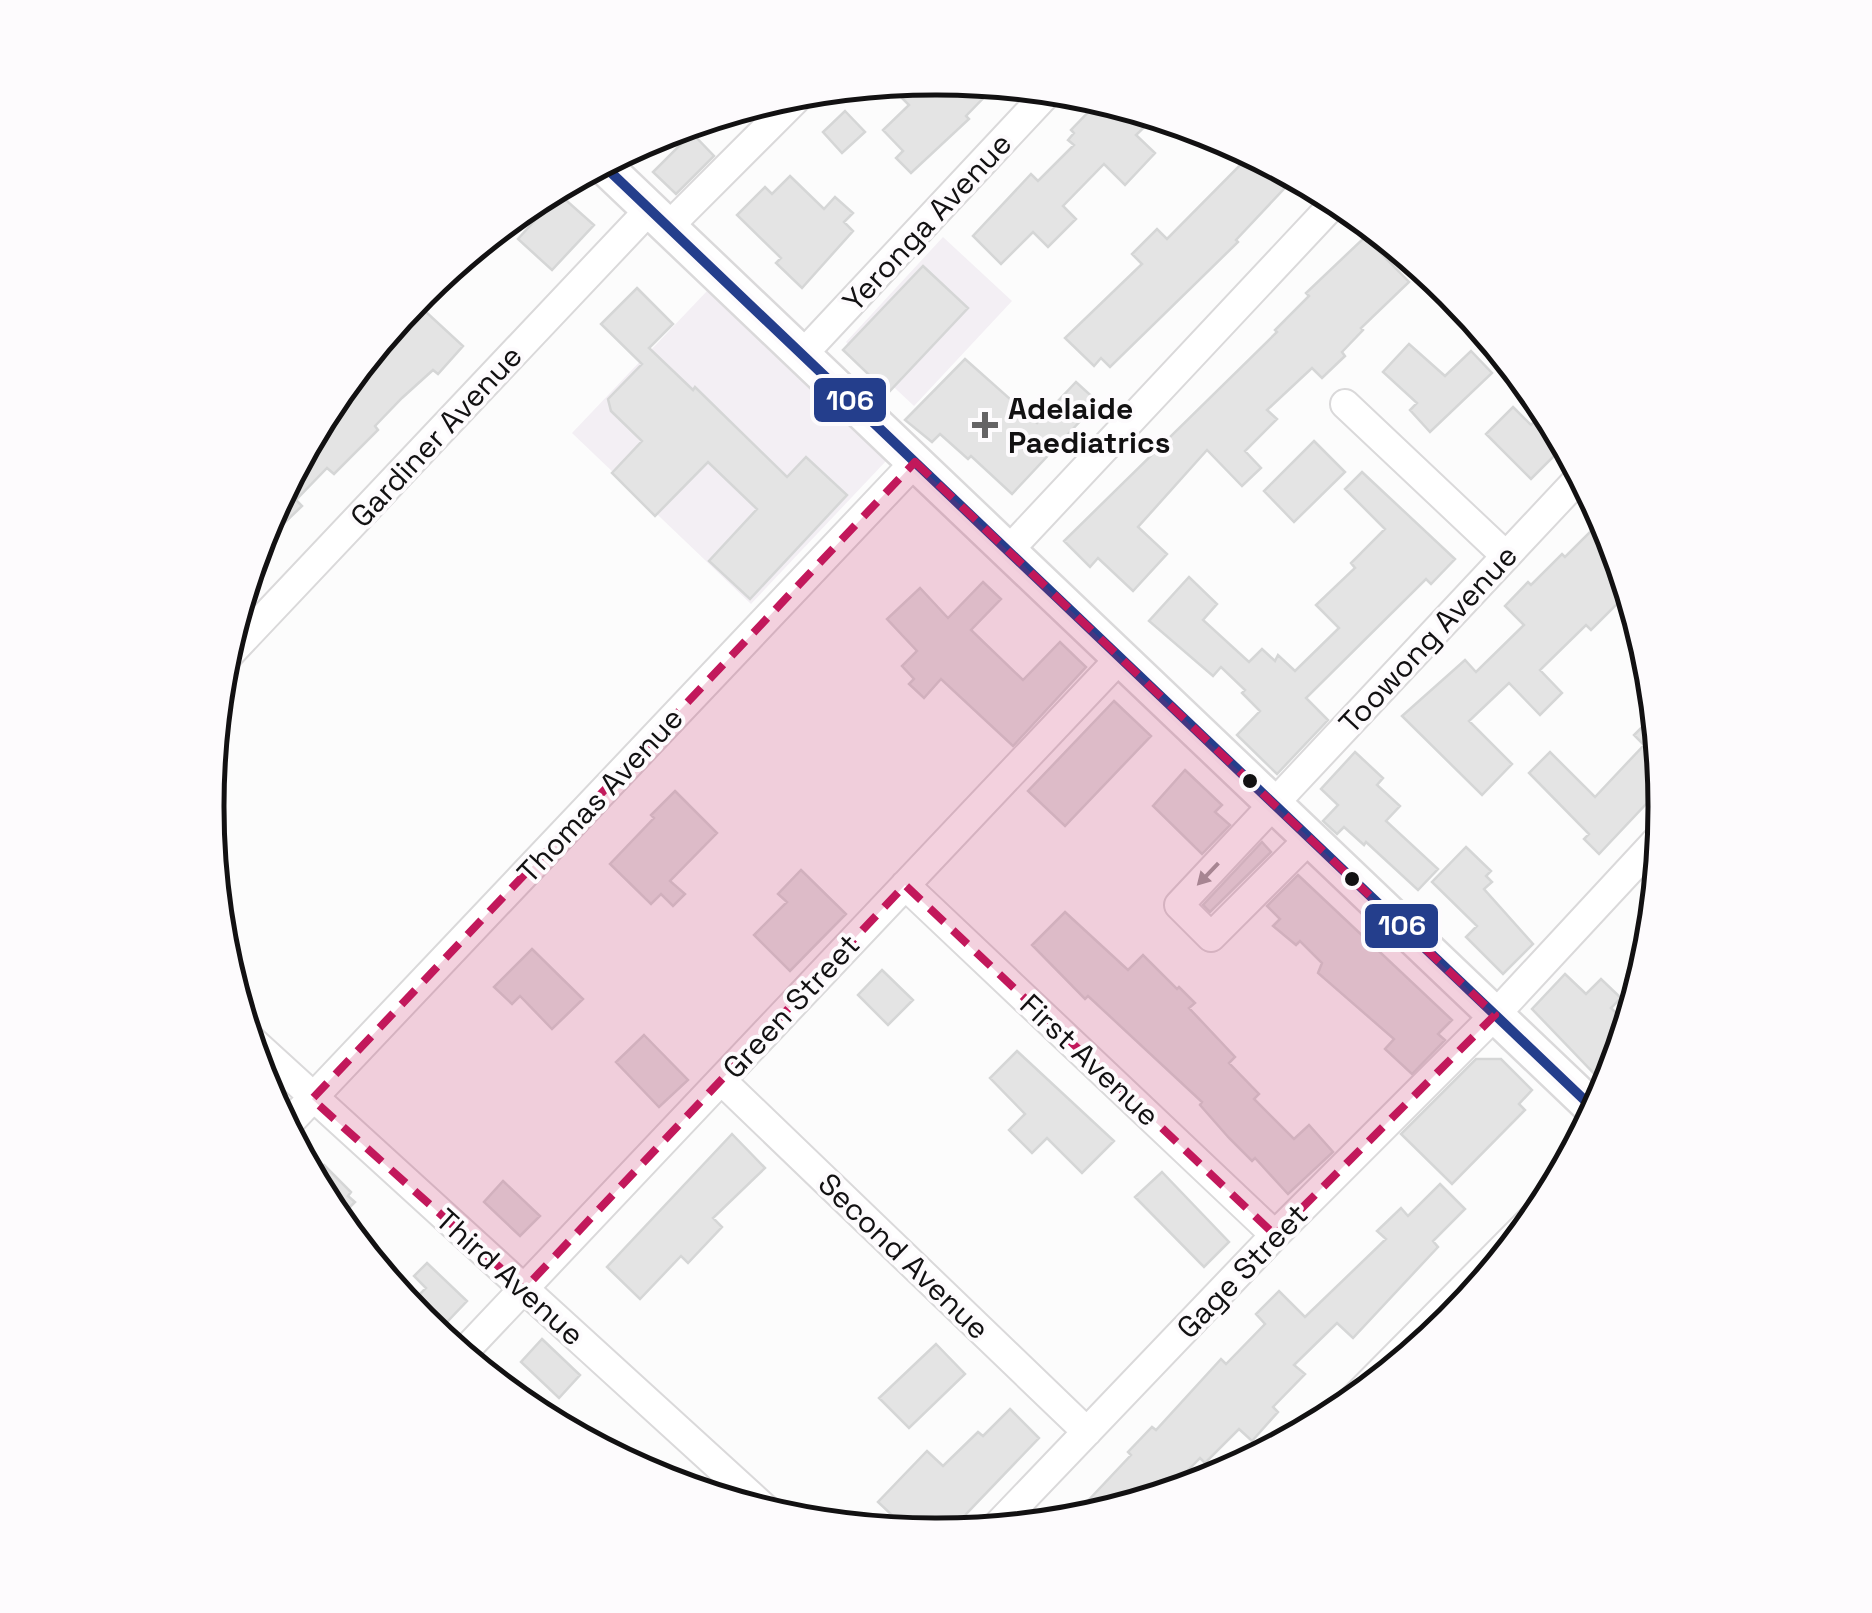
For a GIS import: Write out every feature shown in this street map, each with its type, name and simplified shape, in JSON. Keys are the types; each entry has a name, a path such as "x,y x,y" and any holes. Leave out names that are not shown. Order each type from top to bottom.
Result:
{"main road":[{"path":"611,173 1584,1099"}],"street":[{"name":"Yeronga Avenue","path":"803,354 1038,103"},
{"name":"Gardiner Avenue","path":"245,640 659,217 778,113"},
{"path":"1009,550 1326,212"},
{"path":"1344,404 1506,556"},
{"name":"Thomas Avenue","path":"296,1116 915,462"},
{"name":"Toowong Avenue","path":"1310,838 1211,937 1178,904 1571,487"},
{"name":"Green Street","path":"471,1344 1121,657"},
{"name":"Gage Street","path":"1009,1514 1275,1235 1495,1016 1646,852"},
{"name":"First Avenue","path":"906,885 1275,1235"},
{"name":"Third Avenue","path":"272,1060 747,1493"},
{"name":"Second Avenue","path":"721,1080 1087,1432"}],"highlighted area":[{"path":"915,462 1495,1015 1275,1235 905,885 524,1289 312,1099"}],"shaded area":[{"path":"943,237 1012,301 914,406 846,342"},
{"path":"707,291 886,461 751,604 572,433"}],"building":[{"path":"901,97 984,97 966,116 969,119 911,173 896,158 903,151 883,130 909,105"},
{"path":"845,111 865,132 842,153 823,132"},
{"path":"1088,112 1120,119 1145,127 1136,135 1155,153 1125,185 1104,164 1063,206 1076,219 1048,247 1033,232 1001,264 973,236 1031,174 1038,181 1074,145 1068,140 1074,133 1071,130"},
{"path":"696,137 714,156 676,194 653,172 683,142"},
{"path":"1241,164 1286,187 1238,242 1110,367 1101,358 1094,366 1065,338 1142,264 1132,254 1157,229 1167,239"},
{"path":"790,176 824,209 835,197 853,213 844,222 853,231 802,288 776,263 781,258 737,215 765,187 772,194"},
{"path":"565,199 594,225 552,270 518,239 538,217"},
{"path":"1364,238 1409,282 1361,328 1342,352 1345,356 1322,378 1312,368 1267,410 1277,419 1245,451 1261,468 1242,486 1207,450 1138,527 1167,554 1133,591 1098,558 1090,567 1064,541 1277,332 1309,296 1306,293"},
{"path":"923,266 968,308 888,393 843,350"},
{"path":"637,288 673,324 649,348 787,477 806,457 847,495 750,599 709,561 757,509 708,462 655,516 612,473 642,441 611,411 608,399 642,364 601,324"},
{"path":"425,311 463,346 438,374 433,370 402,398 375,426 378,430 334,474 327,468 296,500 302,506 284,523 298,492 344,411"},
{"path":"1409,344 1445,376 1471,351 1492,373 1430,432 1410,410 1417,403 1383,372"},
{"path":"965,359 1037,423 1076,382 1098,402 1012,494 940,434 932,442 905,420"},
{"path":"1513,407 1531,425 1534,421 1554,456 1531,479 1486,434"},
{"path":"1314,441 1345,472 1294,522 1264,491"},
{"path":"1362,472 1455,559 1431,584 1426,579 1306,698 1328,720 1277,774 1237,735 1260,711 1242,693 1245,690 1221,667 1213,676 1149,621 1189,577 1217,604 1203,620 1249,662 1262,649 1275,661 1278,655 1295,671 1339,628 1316,605 1355,568 1351,563 1385,529 1345,489"},
{"path":"1591,531 1618,603 1591,630 1586,625 1540,670 1562,693 1540,715 1509,683 1469,721 1512,764 1482,795 1402,716 1465,660 1476,672 1524,625 1505,606 1562,554 1565,557"},
{"path":"983,582 1001,599 971,630 1023,680 1060,642 1086,667 1013,746 941,679 924,698 909,684 914,679 902,666 917,651 887,619 920,588 948,618"},
{"path":"1114,701 1151,736 1065,826 1028,791"},
{"path":"1642,727 1646,760 1648,802 1599,854 1584,839 1589,834 1529,773 1550,752 1595,797 1644,745 1634,735"},
{"path":"1355,752 1383,778 1377,785 1400,806 1386,821 1438,869 1418,890 1366,842 1364,845 1344,827 1337,834 1323,821 1338,805 1321,789"},
{"path":"1185,770 1222,805 1215,812 1230,825 1202,854 1153,806"},
{"path":"675,791 717,833 670,881 685,894 673,906 661,894 651,904 610,864"},
{"path":"1262,842 1271,852 1210,912 1203,905"},
{"path":"1466,847 1491,871 1486,876 1492,882 1484,889 1533,944 1503,974 1466,937 1477,926 1432,882"},
{"path":"801,870 846,914 790,971 754,935 787,902 778,894"},
{"path":"1298,875 1452,1020 1438,1034 1445,1040 1412,1074 1385,1049 1394,1039 1318,973 1322,963 1300,941 1296,945 1273,926 1280,919 1267,906"},
{"path":"1065,912 1128,970 1143,955 1179,987 1195,1003 1189,1008 1235,1057 1229,1063 1259,1094 1254,1099 1294,1139 1309,1125 1333,1152 1288,1194 1255,1158 1252,1161 1229,1138 1200,1105 1202,1102 1088,996 1085,999 1032,945"},
{"path":"532,949 583,999 552,1029 520,996 512,1004 494,987"},
{"path":"882,970 913,1000 888,1025 858,995"},
{"path":"1565,974 1586,994 1601,979 1621,998 1611,1008 1616,1013 1595,1074 1532,1009"},
{"path":"644,1035 688,1080 659,1107 616,1062"},
{"path":"1017,1051 1114,1141 1082,1173 1047,1138 1032,1153 1009,1130 1025,1114 990,1078"},
{"path":"1476,1059 1501,1059 1532,1090 1519,1104 1525,1110 1452,1184 1401,1134"},
{"path":"732,1134 765,1168 713,1218 722,1227 688,1263 681,1256 640,1299 607,1267"},
{"path":"323,1166 351,1192 348,1196 355,1202 349,1208 344,1202"},
{"path":"1162,1172 1229,1242 1204,1267 1135,1197"},
{"path":"503,1181 540,1216 520,1236 484,1202"},
{"path":"1440,1184 1465,1209 1433,1241 1438,1247 1353,1338 1337,1323 1294,1365 1305,1374 1273,1407 1278,1412 1252,1441 1239,1429 1205,1463 1200,1458 1186,1472 1087,1501 1152,1427 1156,1430 1221,1359 1226,1364 1265,1324 1256,1314 1279,1291 1305,1317 1386,1239 1377,1231 1401,1208 1408,1216"},
{"path":"427,1263 467,1301 447,1322 419,1295 426,1288 414,1276"},
{"path":"542,1339 580,1375 559,1398 521,1362"},
{"path":"936,1344 965,1374 909,1428 879,1398"},
{"path":"1010,1409 1039,1438 963,1517 893,1516 878,1502 927,1451 943,1466 978,1432 983,1436"}],"transit line":[{"name":"106","path":"612,173 1584,1099"}],"place":[{"name":"Adelaide Paediatrics","path":"985,425"}]}
